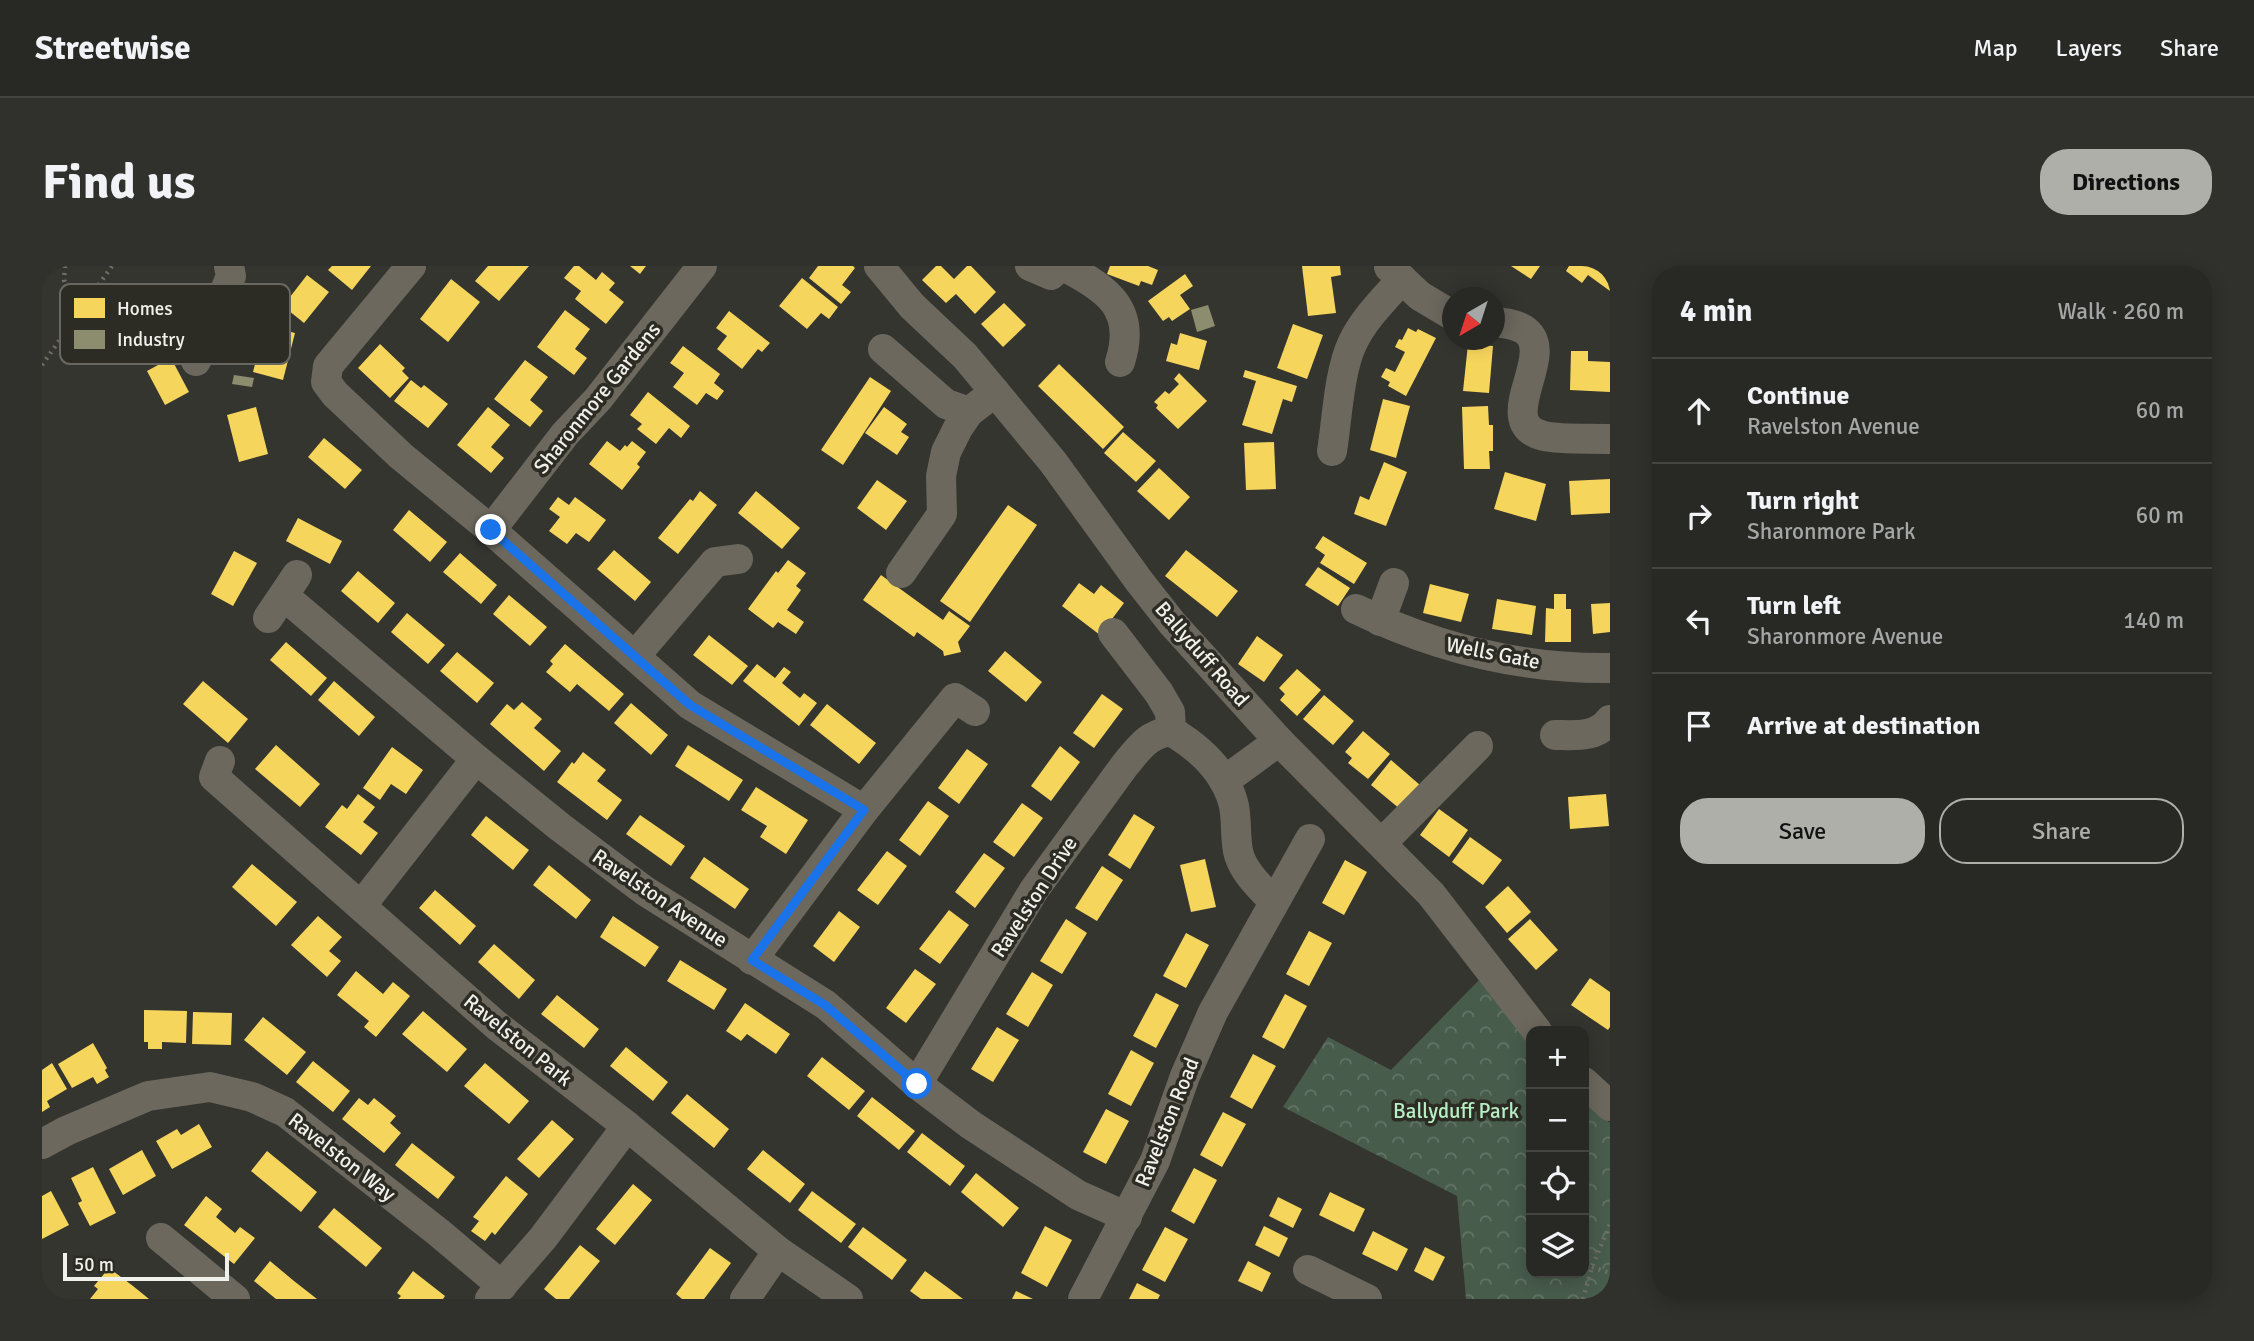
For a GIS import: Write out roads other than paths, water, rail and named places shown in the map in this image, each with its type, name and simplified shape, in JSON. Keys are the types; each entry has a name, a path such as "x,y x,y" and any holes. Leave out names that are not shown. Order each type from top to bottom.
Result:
{"street":[{"path":"228,284 231,276 229,266"},
{"path":"411,266 328,366 326,382 335,394 401,456 491,530 690,705 864,810"},
{"name":"Sharonmore Gardens","path":"491,530 565,434 598,399 702,266"},
{"name":"Ballyduff Road","path":"879,266 912,306 964,356 1053,462 1172,623 1279,741 1431,894 1533,1026"},
{"path":"1030,266 1051,275 1061,266 1083,276 1104,291 1117,305 1126,328 1126,344 1120,362"},
{"path":"1332,451 1345,365 1352,344 1395,273 1420,296 1442,309"},
{"path":"1505,323 1526,331 1534,342 1535,356 1522,408 1524,421 1532,430 1544,436 1610,439"},
{"path":"883,349 946,404 969,412"},
{"path":"901,573 942,514 941,476 946,452 958,428 969,412 995,392"},
{"path":"635,656 715,562 738,559"},
{"name":"Wells Gate","path":"1394,583 1368,615 1454,649 1499,659 1578,668 1610,668"},
{"name":"Ravelston Avenue","path":"283,597 476,759 645,891 825,1005 917,1084 971,1125 1078,1195 1126,1217"},
{"path":"1113,633 1159,693 1170,712 1171,731 1191,743 1210,761 1224,781 1234,803 1238,854 1245,870 1274,902"},
{"path":"752,960 864,810 954,698 975,711"},
{"path":"1555,735 1590,735 1610,720"},
{"name":"Ravelston Drive","path":"917,1084 1042,880 1140,747 1155,734 1171,731"},
{"path":"1224,781 1279,741"},
{"path":"1382,843 1478,746"},
{"path":"361,906 476,759"},
{"name":"Ravelston Park","path":"220,761 214,777 496,1025 627,1126 778,1251 848,1299"},
{"name":"Ravelston Road","path":"1083,1299 1155,1161 1185,1076 1213,1012 1310,839"},
{"name":"Ravelston Way","path":"42,1144 148,1096 210,1087 252,1097 285,1112 438,1232 496,1292"},
{"path":"1589,1087 1610,1106"},
{"path":"496,1292 543,1238 627,1126"},
{"path":"161,1238 235,1299"},
{"path":"745,1299 778,1251"},
{"path":"1308,1270 1367,1299"}],"park label":[{"name":"Ballyduff Park","path":"1456,1111"}]}
